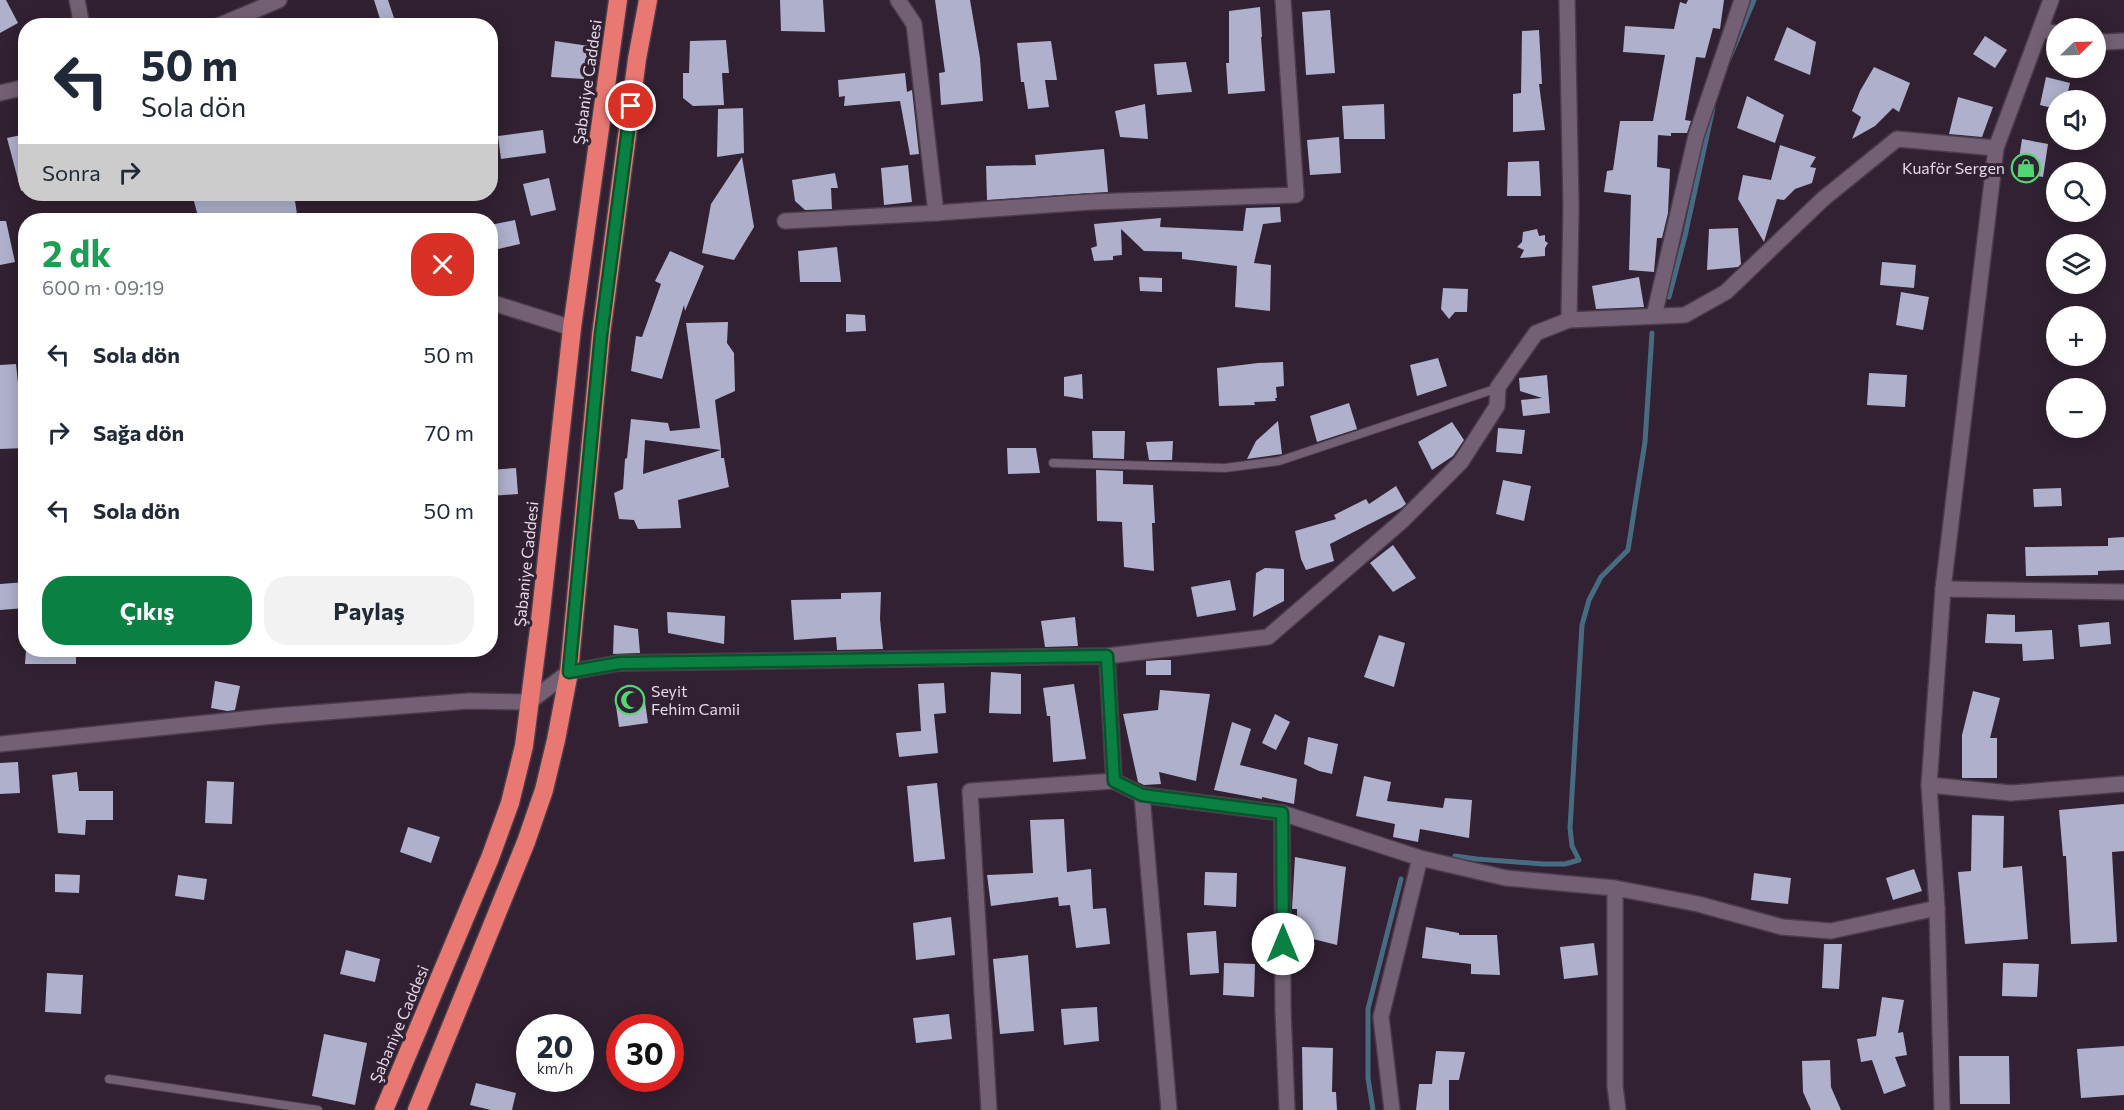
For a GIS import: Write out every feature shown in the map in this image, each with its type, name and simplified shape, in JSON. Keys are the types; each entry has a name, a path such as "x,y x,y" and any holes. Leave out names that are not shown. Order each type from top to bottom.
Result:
{"highway":[{"name":"Şabaniye Caddesi","path":"384,1110 490,858 510,804 524,746 572,328 618,0"},
{"path":"417,1110 526,842 546,780 569,672 601,335 637,59 648,0"}],"street":[{"path":"77,0 80,18"},
{"path":"898,0 914,24 936,213"},
{"path":"785,221 1090,202 1296,195 1283,0"},
{"path":"1567,0 1571,207 1569,320"},
{"path":"1654,316 1696,136 1742,0"},
{"path":"1942,1110 1937,908 1929,785 1943,589 1996,148 2051,0"},
{"path":"236,18 275,1"},
{"path":"2040,30 2046,31"},
{"path":"2106,42 2124,41"},
{"path":"0,93 18,89"},
{"path":"0,744 274,716 469,701 529,702 569,672 620,663 1107,656 1268,637 1403,520 1461,462 1497,406 1498,387 1536,333 1569,320 1685,315 1726,292 1823,199 1897,139 1996,148"},
{"path":"498,305 572,328"},
{"path":"1943,589 2124,592"},
{"path":"1107,656 1114,781"},
{"path":"989,1110 970,791 1114,781 1142,795 1282,813 1420,858 1506,878 1615,888 1698,904 1782,927 1831,931 1937,908"},
{"path":"1929,785 2011,793 2124,784"},
{"path":"1142,795 1169,1110"},
{"path":"1282,813 1283,1010 1287,1110"},
{"path":"1392,1110 1381,1017 1420,858"},
{"path":"1615,888 1618,1110"}],"lane":[{"path":"1053,463 1225,468 1279,461 1498,387"},
{"path":"109,1079 318,1110"}],"building":[{"path":"0,0 6,0 18,23 0,33"},
{"path":"374,0 388,0 394,18 380,18"},
{"path":"780,0 823,0 825,32 781,31"},
{"path":"935,0 970,0 980,58 983,101 941,105 939,73 945,72"},
{"path":"1688,0 1724,0 1720,29 1713,28 1705,58 1696,57 1685,120 1691,121 1687,133 1671,133 1671,136 1658,135 1657,167 1670,169 1668,213 1662,238 1657,238 1654,272 1629,270 1631,195 1604,192 1607,171 1613,170 1620,121 1653,121 1665,55 1623,52 1625,26 1674,29 1680,2 1686,4"},
{"path":"1260,7 1265,91 1228,94 1226,63 1229,63 1229,11"},
{"path":"1330,10 1335,73 1306,75 1302,12"},
{"path":"1787,27 1816,42 1810,75 1774,60"},
{"path":"1539,30 1542,84 1539,84 1545,130 1513,132 1513,94 1521,93 1522,31"},
{"path":"1985,36 2007,50 1995,68 1973,54"},
{"path":"726,40 729,73 722,73 724,105 693,106 683,98 683,73 689,73 690,41"},
{"path":"555,41 589,46 584,79 551,77"},
{"path":"1051,41 1057,80 1045,80 1049,107 1028,109 1024,82 1021,82 1017,43"},
{"path":"1186,62 1192,92 1157,95 1154,64"},
{"path":"1874,67 1910,83 1899,112 1893,108 1875,126 1852,139 1861,117 1852,111"},
{"path":"905,73 907,92 912,90 919,154 910,155 900,101 844,106 845,96 839,97 838,80"},
{"path":"2046,77 2070,83 2068,90 2046,90 2046,106 2040,105"},
{"path":"1747,96 1784,115 1775,143 1737,128"},
{"path":"1958,97 1993,107 1982,137 1949,134"},
{"path":"1145,104 1148,139 1120,137 1115,111"},
{"path":"1384,104 1385,139 1344,139 1342,106"},
{"path":"743,108 744,153 717,157 718,109"},
{"path":"543,130 546,153 501,159 498,136"},
{"path":"18,136 18,180 7,138"},
{"path":"1339,137 1341,173 1310,175 1307,140"},
{"path":"2022,139 2046,144 2043,177 2017,172"},
{"path":"1780,145 1816,157 1810,167 1816,168 1812,183 1795,189 1784,200 1777,199 1764,242 1738,199 1743,175 1771,180"},
{"path":"1104,149 1108,192 987,200 986,166 1036,165 1035,155"},
{"path":"742,157 754,227 734,260 702,253 711,204"},
{"path":"1539,161 1541,196 1507,196 1508,162"},
{"path":"908,165 912,202 884,205 881,168"},
{"path":"835,173 838,188 831,188 832,209 805,210 795,201 792,180"},
{"path":"549,178 556,210 531,216 523,184"},
{"path":"194,201 295,201 297,213 197,213"},
{"path":"1280,207 1281,222 1263,224 1254,263 1271,265 1270,311 1235,307 1237,266 1182,259 1182,252 1144,251 1121,229 1122,255 1113,256 1113,260 1094,261 1091,248 1097,246 1094,224 1161,218 1160,227 1243,231 1246,208"},
{"path":"515,220 520,244 498,249 498,223"},
{"path":"0,221 6,221 15,262 0,265"},
{"path":"1738,228 1741,264 1738,267 1707,270 1709,229"},
{"path":"1537,229 1539,236 1545,235 1545,241 1548,243 1545,256 1520,258 1524,250 1517,247 1522,242 1523,232"},
{"path":"837,247 841,282 800,282 798,251"},
{"path":"670,251 704,266 685,311 684,305 662,379 631,371 636,336 642,337 661,284 655,281"},
{"path":"1882,262 1916,265 1914,288 1880,285"},
{"path":"1139,277 1162,278 1162,292 1140,291"},
{"path":"1639,277 1644,307 1596,309 1592,286"},
{"path":"1443,288 1468,289 1467,312 1455,312 1449,319 1441,309"},
{"path":"1901,292 1929,297 1923,330 1896,325"},
{"path":"846,314 865,315 866,331 846,332"},
{"path":"728,322 727,343 734,353 735,391 715,400 721,450 729,487 678,500 681,528 638,529 634,520 619,519 614,493 623,489 631,419 668,423 670,431 700,428 686,323","holes":["645,440 721,450 643,474"]},
{"path":"1438,358 1447,386 1417,396 1410,365"},
{"path":"1283,362 1284,386 1276,387 1276,401 1254,402 1255,405 1219,406 1217,368"},
{"path":"16,364 18,448 0,449 0,365"},
{"path":"1869,373 1907,375 1905,407 1867,405"},
{"path":"1082,374 1083,399 1064,396 1064,377"},
{"path":"1547,375 1550,413 1523,416 1521,400 1542,398 1520,391 1519,378"},
{"path":"1349,403 1357,429 1317,442 1310,416"},
{"path":"1278,421 1282,454 1247,459 1256,441"},
{"path":"1452,422 1464,440 1453,456 1432,470 1418,442"},
{"path":"1498,428 1525,430 1522,454 1496,452"},
{"path":"1092,431 1125,431 1124,459 1093,458"},
{"path":"1173,441 1172,460 1149,460 1146,442"},
{"path":"1007,448 1036,448 1040,473 1008,474"},
{"path":"516,468 518,494 498,495 498,469"},
{"path":"1096,470 1123,471 1123,484 1153,485 1154,571 1124,567 1122,522 1097,521"},
{"path":"1503,480 1531,486 1524,521 1496,514"},
{"path":"1396,486 1406,504 1330,544 1334,561 1306,570 1301,559 1295,531 1336,519 1334,515 1366,499 1369,504"},
{"path":"2061,488 2062,506 2034,507 2033,489"},
{"path":"2124,537 2124,570 2098,571 2098,575 2026,576 2025,547 2108,546 2108,538"},
{"path":"1393,545 1416,578 1393,592 1370,563"},
{"path":"1265,568 1284,569 1284,601 1253,617 1256,573"},
{"path":"1230,580 1236,610 1197,617 1191,587"},
{"path":"18,583 18,609 0,610 0,584"},
{"path":"881,592 880,619 883,649 837,650 836,637 794,640 791,600 841,599 841,593"},
{"path":"667,612 725,616 724,644 668,633"},
{"path":"1987,614 2015,615 2015,632 2052,630 2054,659 2023,661 2022,644 1985,643"},
{"path":"1075,617 1078,646 1045,647 1041,621"},
{"path":"2109,622 2111,644 2080,647 2078,625"},
{"path":"614,625 638,629 640,653 613,654"},
{"path":"1379,635 1405,643 1394,687 1364,677"},
{"path":"26,657 76,657 76,664 25,664"},
{"path":"1171,660 1171,675 1146,675 1146,661"},
{"path":"991,672 1021,674 1021,714 989,713"},
{"path":"215,681 240,686 235,710 211,708"},
{"path":"944,683 946,713 934,714 938,753 899,757 896,733 921,731 918,684"},
{"path":"1074,684 1086,759 1053,762 1050,716 1047,716 1043,688"},
{"path":"1160,690 1210,694 1196,781 1159,772 1161,784 1144,785 1138,782 1123,714 1158,710"},
{"path":"1973,691 2000,698 1990,738 1997,738 1997,778 1962,778 1962,735"},
{"path":"644,695 648,723 619,727 615,699"},
{"path":"1275,714 1290,722 1276,750 1262,743"},
{"path":"1232,722 1251,729 1240,765 1297,779 1294,804 1214,790"},
{"path":"1308,737 1338,744 1332,774 1304,764"},
{"path":"18,762 20,793 0,794 0,763"},
{"path":"77,772 79,791 113,791 113,820 86,820 85,835 58,833 52,775"},
{"path":"1364,776 1391,782 1387,801 1443,808 1445,798 1472,800 1469,838 1420,829 1418,842 1393,837 1395,824 1356,816"},
{"path":"207,781 234,782 232,824 205,823"},
{"path":"937,783 945,859 914,862 907,786"},
{"path":"2124,804 2124,851 2112,852 2117,942 2071,944 2066,856 2063,856 2059,810"},
{"path":"1972,815 2004,816 2003,868 2022,866 2028,939 1965,944 1958,872 1971,871"},
{"path":"1064,819 1067,872 1091,869 1093,909 1106,908 1110,944 1076,948 1070,905 1059,906 1058,897 991,906 987,875 1033,873 1030,820"},
{"path":"408,827 440,837 431,863 400,852"},
{"path":"1295,857 1346,867 1337,945 1297,935 1297,909 1292,909"},
{"path":"1914,869 1922,891 1893,900 1886,878"},
{"path":"1205,872 1237,873 1236,907 1204,905"},
{"path":"1754,873 1791,878 1788,904 1751,900"},
{"path":"55,874 80,875 79,893 55,892"},
{"path":"178,875 207,879 204,900 175,896"},
{"path":"951,917 955,955 916,960 913,923"},
{"path":"1426,927 1459,933 1459,935 1497,935 1500,975 1471,974 1471,964 1422,958"},
{"path":"1216,931 1219,973 1190,975 1187,933"},
{"path":"1594,943 1598,975 1564,979 1560,947"},
{"path":"1824,944 1842,944 1839,989 1822,988"},
{"path":"346,950 380,959 375,982 340,974"},
{"path":"1028,955 1034,1031 1000,1034 993,959"},
{"path":"1224,963 1255,964 1254,997 1223,995"},
{"path":"2003,963 2039,964 2037,997 2002,996"},
{"path":"47,973 83,975 81,1014 45,1012"},
{"path":"1882,997 1904,1000 1898,1033 1903,1032 1907,1055 1895,1057 1906,1086 1884,1094 1872,1060 1861,1062 1857,1039 1876,1036"},
{"path":"1097,1007 1099,1041 1064,1045 1061,1009"},
{"path":"949,1014 952,1039 916,1043 913,1018"},
{"path":"324,1034 367,1043 355,1105 312,1096"},
{"path":"2124,1046 2124,1095 2081,1098 2077,1049"},
{"path":"1302,1047 1333,1048 1332,1092 1336,1092 1337,1110 1303,1110"},
{"path":"1436,1051 1465,1052 1459,1080 1449,1080 1449,1110 1416,1110 1419,1084 1432,1084"},
{"path":"1959,1056 2009,1056 2010,1104 1960,1104"},
{"path":"1830,1060 1831,1087 1841,1110 1811,1110 1803,1092 1802,1061"},
{"path":"476,1083 516,1093 512,1110 491,1110 470,1105"}],"waterway":[{"path":"1729,59 1754,0"},
{"path":"1669,297 1713,108"},
{"path":"1455,856 1543,864 1565,864 1579,860 1572,846 1570,828 1582,625 1589,600 1601,577 1628,550 1645,442 1652,333"},
{"path":"1373,1110 1368,1078 1368,1009 1401,879"}],"place":[{"name":"Kuaför Sergen","path":"2026,168"},
{"name":"Seyit Fehim Camii","path":"630,700"}],"route":[{"path":"631,106 601,335 569,672 620,663 1107,656 1114,781 1142,795 1282,813 1283,944"}]}
